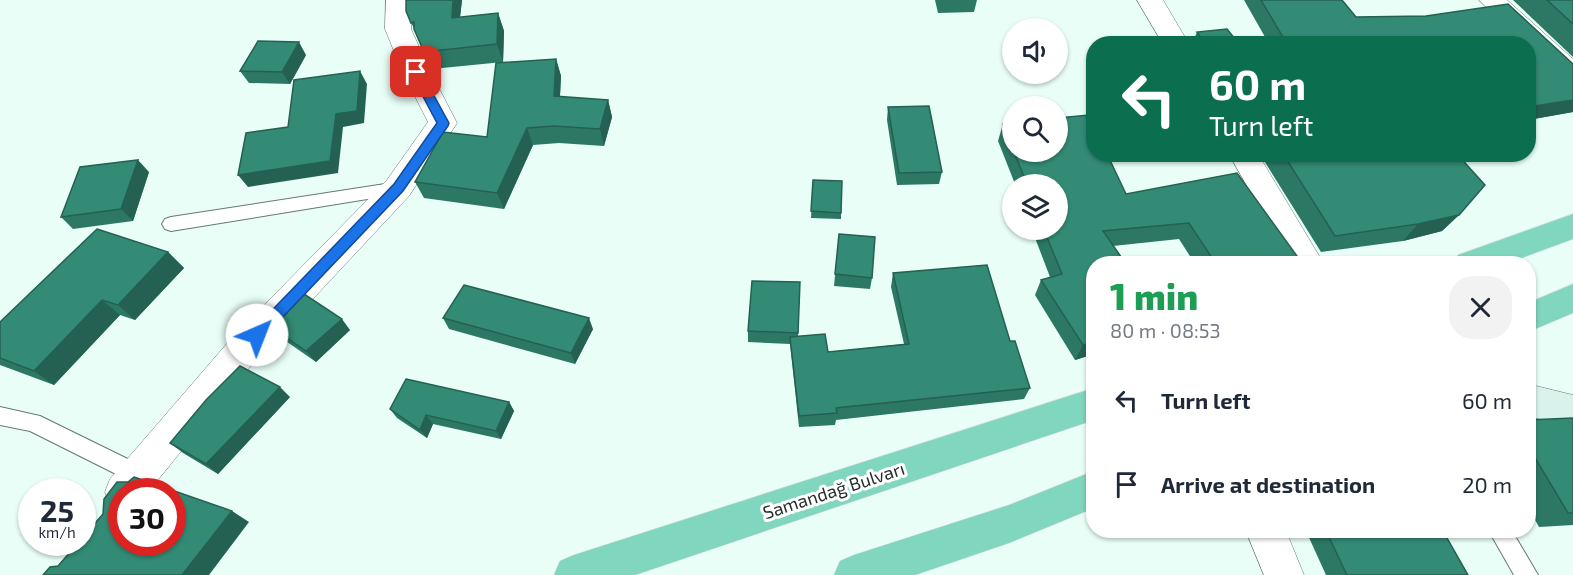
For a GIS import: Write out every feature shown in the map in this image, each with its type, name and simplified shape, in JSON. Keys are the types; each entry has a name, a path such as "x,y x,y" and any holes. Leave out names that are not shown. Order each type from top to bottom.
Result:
{"highway":[{"path":"1491,256 1573,226"},
{"path":"1536,314 1573,298"},
{"name":"Samandağ Bulvarı","path":"574,575 632,558 1086,407"},
{"path":"854,575 1008,524 1086,492"}],"street":[{"path":"136,478 242,351 398,188 443,123 416,72 398,29 399,0"},
{"path":"1150,0 1171,36"},
{"path":"1492,0 1531,36"},
{"path":"1536,40 1573,74"},
{"path":"1248,162 1303,256"},
{"path":"1536,402 1573,411"},
{"path":"1269,538 1284,575"}],"lane":[{"path":"171,224 398,188"},
{"path":"0,416 33,422 108,485"},
{"path":"1504,538 1527,575"}],"building":[{"path":"406,0 453,0 452,18 498,13 497,44 424,52 414,29 414,22 411,23 406,11"},
{"path":"1261,0 1342,0 1356,17 1426,16 1508,4 1573,64 1573,100 1536,106 1536,36 1282,36"},
{"path":"1547,0 1573,0 1573,24"},
{"path":"1227,29 1233,36 1200,36 1197,32"},
{"path":"258,41 299,42 282,72 240,71"},
{"path":"556,59 554,96 608,100 600,129 554,126 527,128 497,193 415,182 443,132 487,137 496,63"},
{"path":"360,71 357,111 336,114 330,161 238,175 246,133 288,127 294,80"},
{"path":"929,106 942,172 899,173 888,107"},
{"path":"1086,115 1086,162 1111,162 1126,194 1237,173 1297,256 1211,256 1189,223 1103,231 1120,256 1086,256 1086,344 1083,345 1041,280 1062,274 1048,240 1068,240 1068,174 1023,174 1018,162 1068,162 1068,117"},
{"path":"138,160 121,209 61,217 80,167"},
{"path":"1288,162 1464,162 1485,185 1459,215 1418,224 1335,236"},
{"path":"813,180 842,181 841,213 811,211"},
{"path":"97,229 168,252 118,305 102,300 34,371 0,358 0,322"},
{"path":"839,234 875,237 872,278 835,274"},
{"path":"987,265 1010,341 1015,341 1030,388 836,408 837,413 799,416 790,337 825,334 828,352 909,344 893,273"},
{"path":"752,281 800,282 798,333 748,331"},
{"path":"464,285 589,318 571,353 443,318"},
{"path":"304,294 342,319 306,351 270,326"},
{"path":"240,366 280,387 206,464 170,443 206,400"},
{"path":"406,379 509,402 496,431 426,415 420,430 390,409"},
{"path":"1573,418 1573,513 1568,513 1536,459 1536,420"},
{"path":"108,494 108,556 186,556 186,495 232,511 182,575 43,575 50,567 58,566 67,556 96,556 96,522 103,514 104,499"},
{"path":"1329,538 1447,538 1468,575 1347,575"}],"route":[{"path":"257,335 398,188 443,123 416,72"}]}
